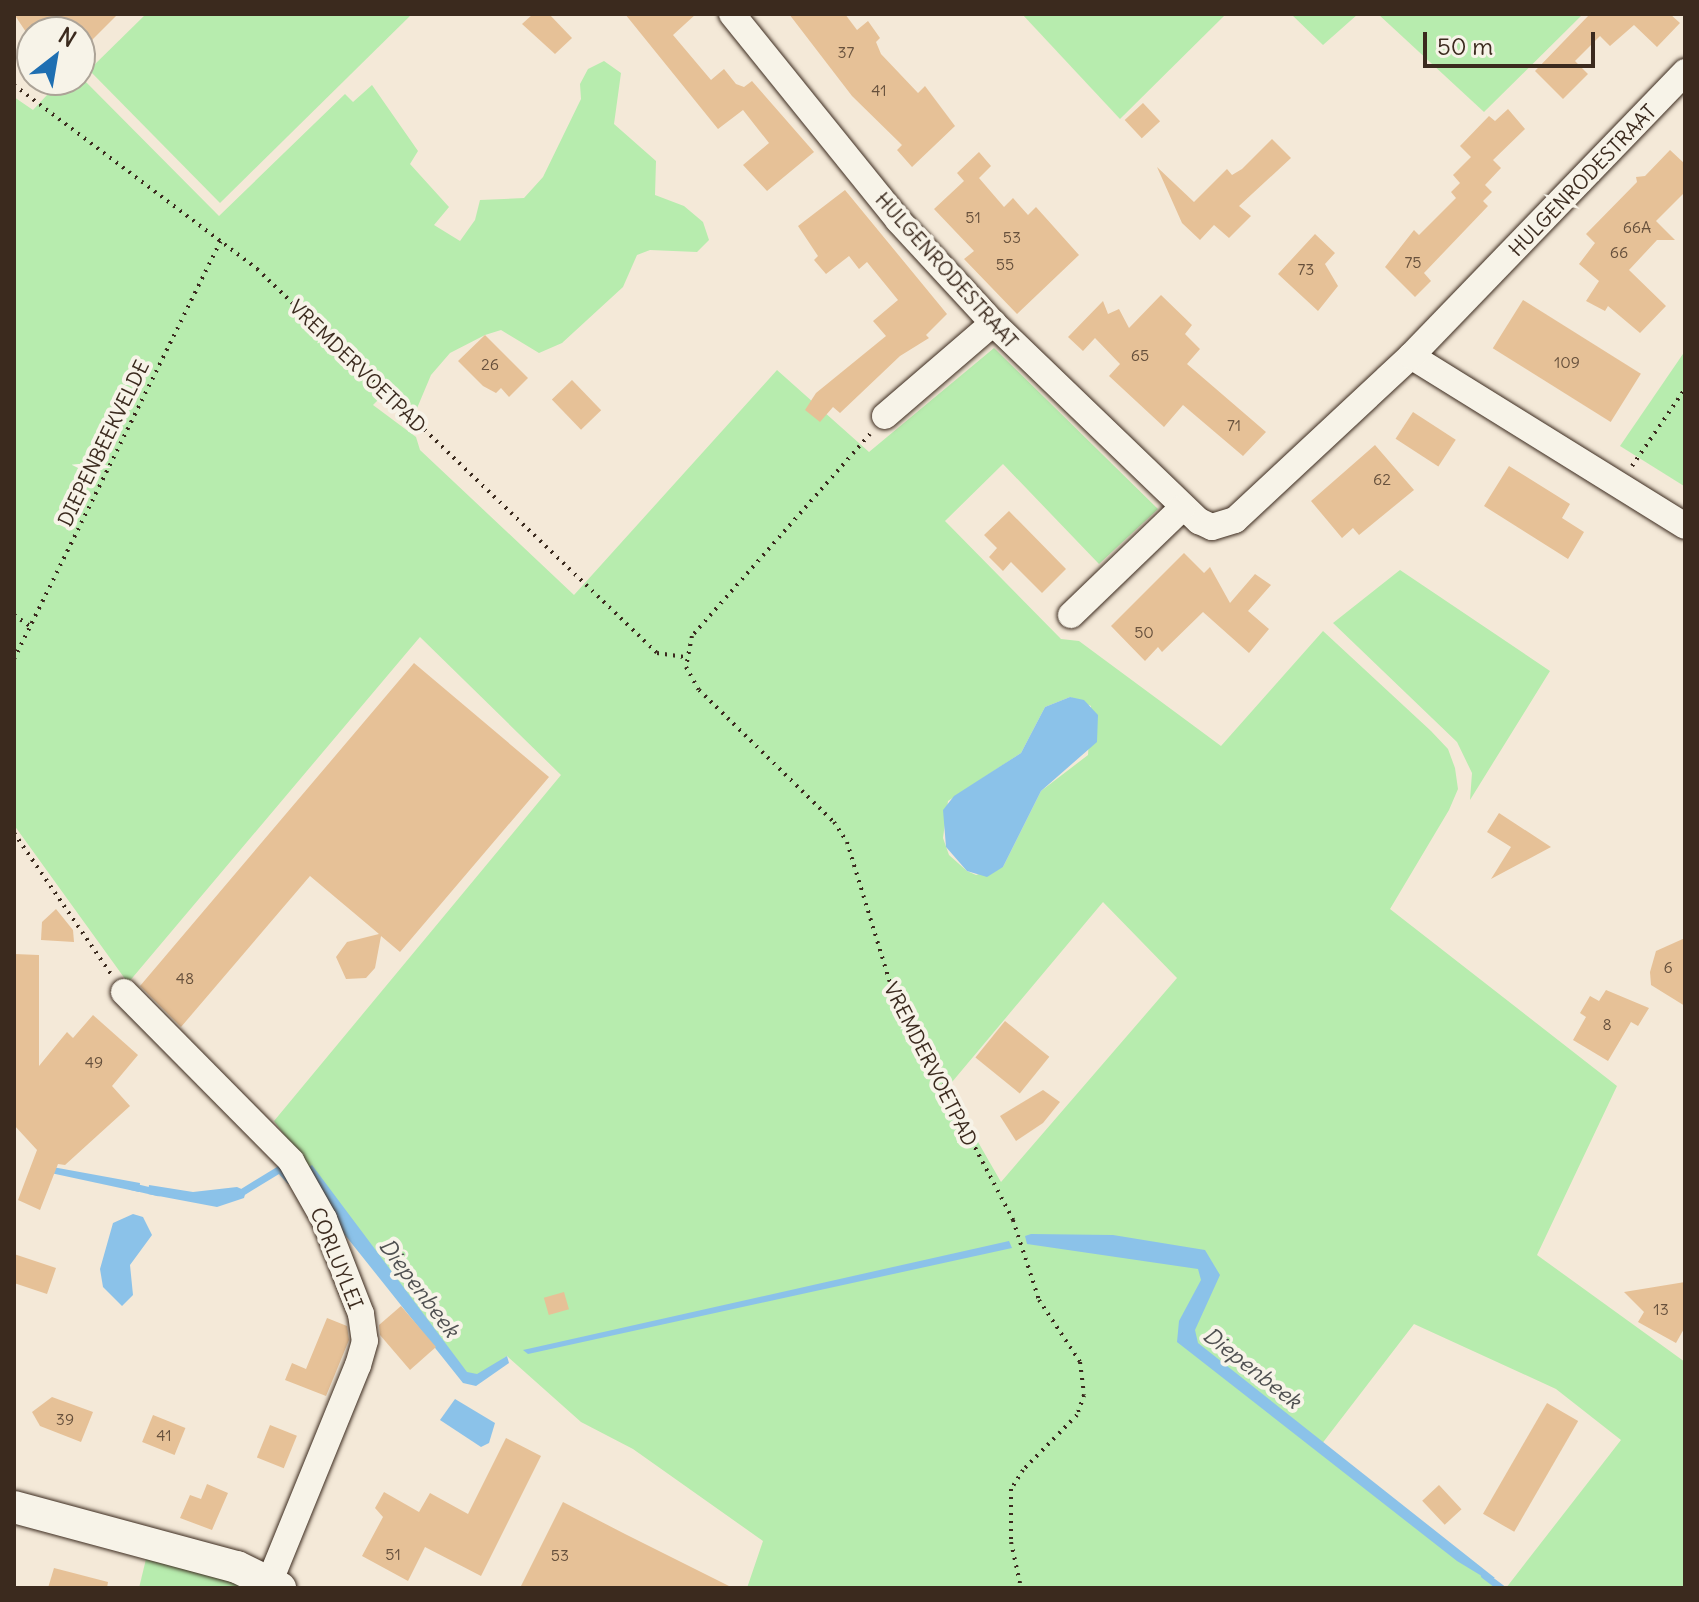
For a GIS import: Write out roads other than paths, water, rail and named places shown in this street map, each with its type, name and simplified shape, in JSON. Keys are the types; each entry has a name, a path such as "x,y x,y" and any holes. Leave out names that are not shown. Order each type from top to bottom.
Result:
{"street":[{"name":"HULGENRODESTRAAT","path":"732,14 898,220 993,323 1182,508 1212,527 1235,520 1411,356 1685,72"},
{"path":"885,416 993,323"},
{"path":"1411,356 1685,526"},
{"path":"1071,615 1182,508"},
{"name":"CORLUYLEI","path":"14,1507 237,1567 275,1584 365,1341 361,1314 324,1219 291,1161 124,992"}],"water":[{"path":"1070,697 1084,700 1098,715 1097,742 1041,791 1003,867 987,877 967,871 946,847 943,810 954,796 1021,753 1045,707"},
{"path":"312,1165 467,1372 477,1374 507,1356 509,1363 476,1386 463,1383 345,1235 304,1170"},
{"path":"47,1166 140,1183 139,1192 46,1172"},
{"path":"149,1185 193,1192 237,1187 246,1191 244,1198 217,1207 148,1194"},
{"path":"133,1214 143,1217 152,1235 130,1265 133,1295 122,1306 103,1287 100,1269 113,1223"},
{"path":"1113,1235 1205,1250 1220,1275 1195,1330 1198,1343 1495,1578 1485,1578 1457,1561 1177,1342 1179,1321 1201,1280 1198,1269 1027,1244 1025,1236"},
{"path":"1009,1241 1012,1248 528,1354 523,1350"},
{"path":"455,1399 495,1423 489,1443 481,1447 440,1420"}],"waterway":[{"name":"Diepenbeek","path":"240,1193 279,1169 289,1180"},
{"name":"Diepenbeek","path":"131,1186 158,1192"},
{"name":"Diepenbeek","path":"1484,1575 1501,1588"}]}
